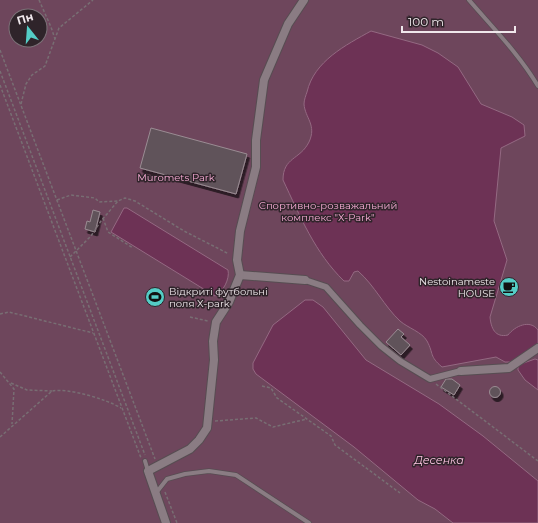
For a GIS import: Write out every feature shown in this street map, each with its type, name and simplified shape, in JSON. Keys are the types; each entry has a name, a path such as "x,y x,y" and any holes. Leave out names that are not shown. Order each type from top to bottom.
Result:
{"street":[{"path":"166,523 148,471 190,449 204,434 207,422 214,360 213,341 216,322 229,302 240,275 237,260 240,231 256,167 256,140 264,80 288,24 304,0"},
{"path":"240,275 305,280 326,287 381,346 400,361 430,379 461,371 509,368 538,348"}],"lane":[{"path":"469,0 510,47 529,71 538,86"},
{"path":"145,461 148,471"},
{"path":"155,493 167,479 209,471 236,475 309,523"}],"path":[{"path":"40,0 55,39"},
{"path":"20,105 26,84 32,75 45,66 59,28 93,0"},
{"path":"0,50 156,461"},
{"path":"0,71 146,456 145,461"},
{"path":"0,85 140,457 145,461"},
{"path":"57,200 70,195 95,198 99,202 118,201 125,198 135,201 184,232 228,252 237,260"},
{"path":"70,257 91,236 103,218 118,201"},
{"path":"103,218 108,232 132,248"},
{"path":"0,314 9,312 93,333"},
{"path":"190,317 216,322"},
{"path":"0,372 10,382 14,389 15,397 11,419 12,425"},
{"path":"430,379 454,400 538,461"},
{"path":"10,382 28,390 61,390 108,401 122,408"},
{"path":"262,386 271,388 277,398 331,436 335,445 400,493"},
{"path":"0,437 52,391"},
{"path":"207,422 256,418 273,427 307,419"},
{"path":"162,484 177,523"}],"green space":[{"name":"Muromets Park","path":"0,0 538,0 538,523 0,523"}],"water":[{"path":"371,31 422,45 438,53 458,67 481,104 512,117 524,125 525,136 501,148 494,221 507,260 490,317 491,325 497,334 504,336 508,335 518,327 527,324 538,330 538,344 513,362 505,362 496,357 442,367 433,357 425,338 400,321 358,271 354,272 349,281 344,281 334,270 309,234 283,180 286,167 305,148 311,136 311,126 304,102 316,71 332,55"},
{"path":"124,208 127,208 228,270 227,281 221,292 215,296 111,232"},
{"name":"Десенка","path":"305,300 313,300 323,307 366,360 439,404 483,436 538,481 538,523 453,523 435,509 418,500 354,447 256,374 253,369 253,363 273,325"},
{"path":"535,359 538,360 538,390 525,380 518,370 518,365"}],"building":[{"path":"151,128 247,154 236,194 140,168"},
{"path":"93,210 100,212 95,232 85,229 87,221 90,222"},
{"path":"398,329 404,334 401,337 410,345 401,355 386,342"},
{"path":"446,379 452,379 460,385 454,395 441,387"},
{"path":"495,386 499,388 501,392 499,396 495,398 491,396 489,392 491,388"}],"place":[{"name":"Nestoinameste HOUSE","path":"509,287"},
{"name":"Відкриті футбольні поля X-park","path":"155,297"}],"park label":[{"name":"Спортивно-розважальний комплекс \"Х-Park\"","path":"328,210"}]}
